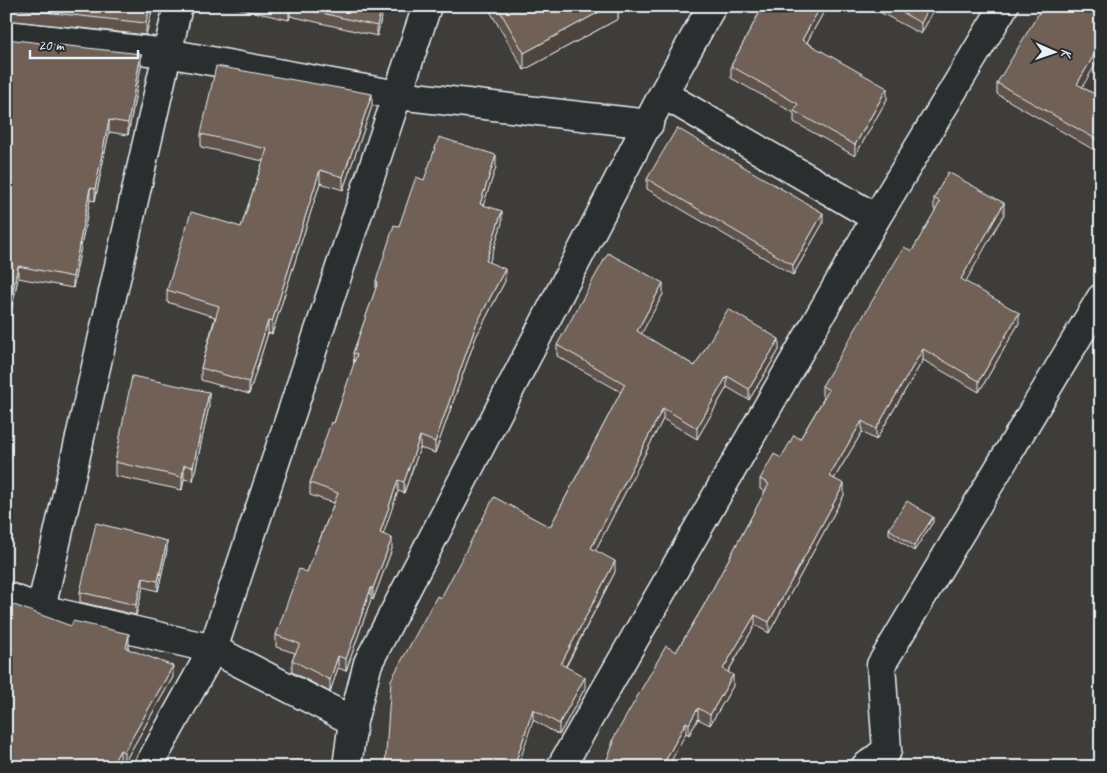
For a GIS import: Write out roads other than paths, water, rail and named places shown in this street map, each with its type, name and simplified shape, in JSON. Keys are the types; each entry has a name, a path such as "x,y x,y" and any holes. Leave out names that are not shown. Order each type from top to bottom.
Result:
{"street":[{"path":"41,609 178,6"},
{"path":"148,767 213,648 426,6"},
{"path":"347,767 353,721 368,663 664,94 712,6"},
{"path":"561,767 876,218 1004,6"},
{"path":"6,35 168,53 398,95 649,124"},
{"path":"664,94 876,218"},
{"path":"865,767 887,758 881,665 1101,298"},
{"path":"6,596 41,609 213,648 353,721"}]}
